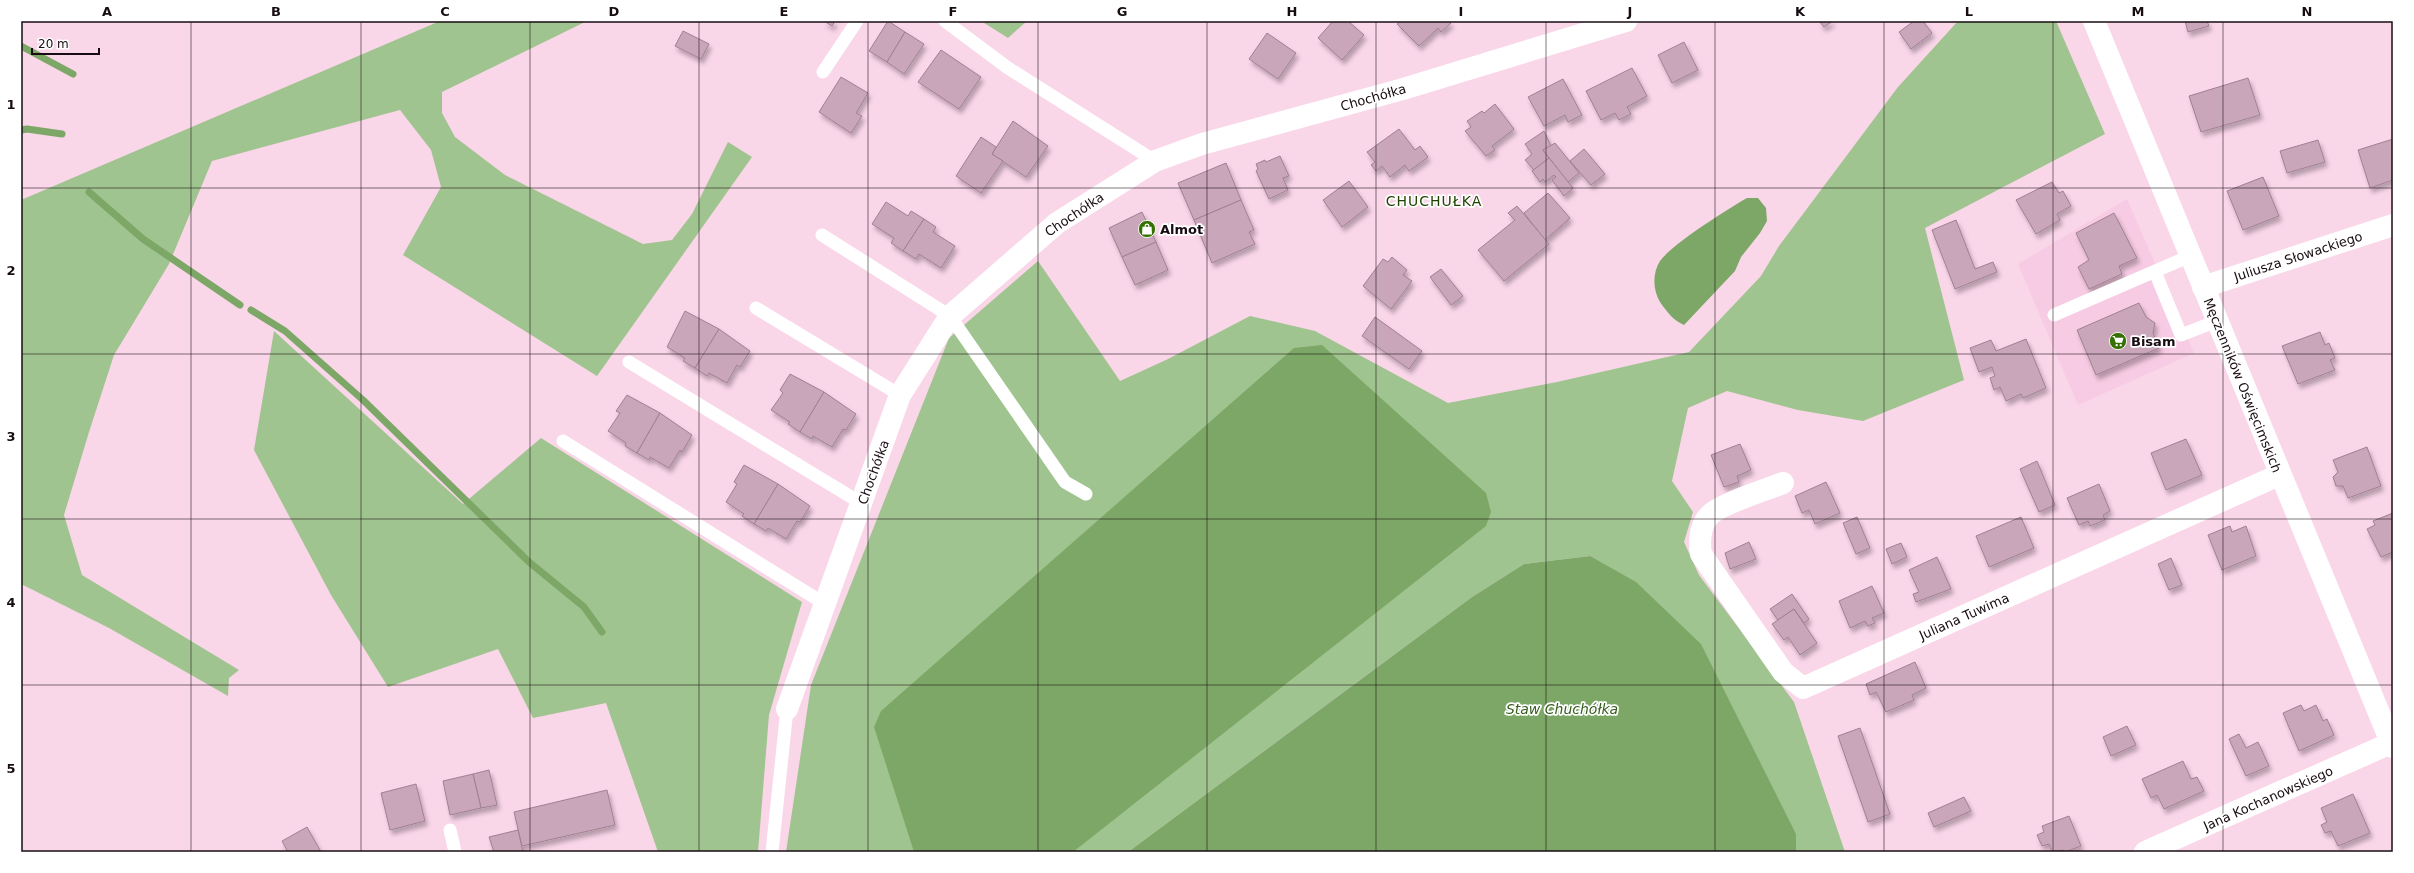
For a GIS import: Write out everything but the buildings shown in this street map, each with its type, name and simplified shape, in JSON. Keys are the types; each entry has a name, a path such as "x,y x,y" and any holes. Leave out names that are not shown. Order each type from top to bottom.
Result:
{"street":[{"name":"Męczenników Oświęcimskich","path":"2094,21 2279,475 2392,745"},
{"name":"Chochółka","path":"787,709 900,395 950,316 1057,223 1155,161 1202,144 1403,88 1614,22"},
{"name":"Juliusza Słowackiego","path":"2203,287 2393,225"},
{"name":"Juliana Tuwima","path":"1783,483 1718,508 1708,516 1699,542 1701,554 1783,672 1803,688 2279,475"},
{"name":"Jana Kochanowskiego","path":"2145,852 2392,745"}],"lane":[{"path":"823,72 856,21"},
{"path":"945,21 1008,68 1155,161"},
{"path":"822,234 950,316 1065,482 1086,494"},
{"path":"2054,315 2190,256"},
{"path":"2155,272 2181,335 2217,321"},
{"path":"756,308 900,395"},
{"path":"629,362 861,503"},
{"path":"563,441 825,604"},
{"path":"772,852 787,709"},
{"path":"450,830 455,852"}],"shaded area":[{"path":"440,21 587,21 442,92 442,113 455,137 505,175 643,244 672,240 692,214 728,142 752,157 597,376 403,255 441,187 431,150 400,110 212,161 169,264 114,355 64,515 82,575 239,670 229,678 228,696 109,628 21,584 21,200"},
{"path":"981,21 1027,21 1008,38"},
{"path":"1958,21 2056,21 2105,134 1925,228 1964,380 1863,421 1798,410 1727,391 1688,408 1672,481 1693,512 1684,542 1699,575 1794,702 1845,852 1796,852 1796,834 1590,556 1524,564 1472,597 1128,852 786,852 811,685 949,338 1038,261 1120,381 1168,359 1250,316 1315,331 1448,403 1557,382 1689,352 1761,276 1779,246 1898,87"},
{"path":"2127,199 2194,353 2078,405 2018,264"},
{"path":"274,331 463,504 541,438 802,602 769,715 758,852 658,852 606,703 533,718 498,649 388,687 331,595 254,450"}],"water":[{"path":"1747,198 1758,198 1766,208 1767,221 1760,233 1741,257 1735,271 1684,325 1670,315 1660,302 1654,282 1657,266 1666,254 1688,236"},
{"path":"1322,345 1486,493 1491,512 1486,526 1073,852 914,852 874,727 881,711 1294,348"},
{"name":"Staw Chuchółka","path":"1590,556 1636,582 1701,644 1796,834 1796,852 1128,852 1472,597 1524,564"}],"waterway":[{"path":"21,46 73,74"},
{"path":"21,130 27,129 62,134"},
{"path":"89,192 143,239 240,305"},
{"path":"251,310 285,331 363,400 529,562 584,607 602,632"}],"place":[{"name":"Almot","path":"1147,229"},
{"name":"Bisam","path":"2118,341"}],"district":[{"name":"CHUCHUŁKA","path":"1434,201"}]}
